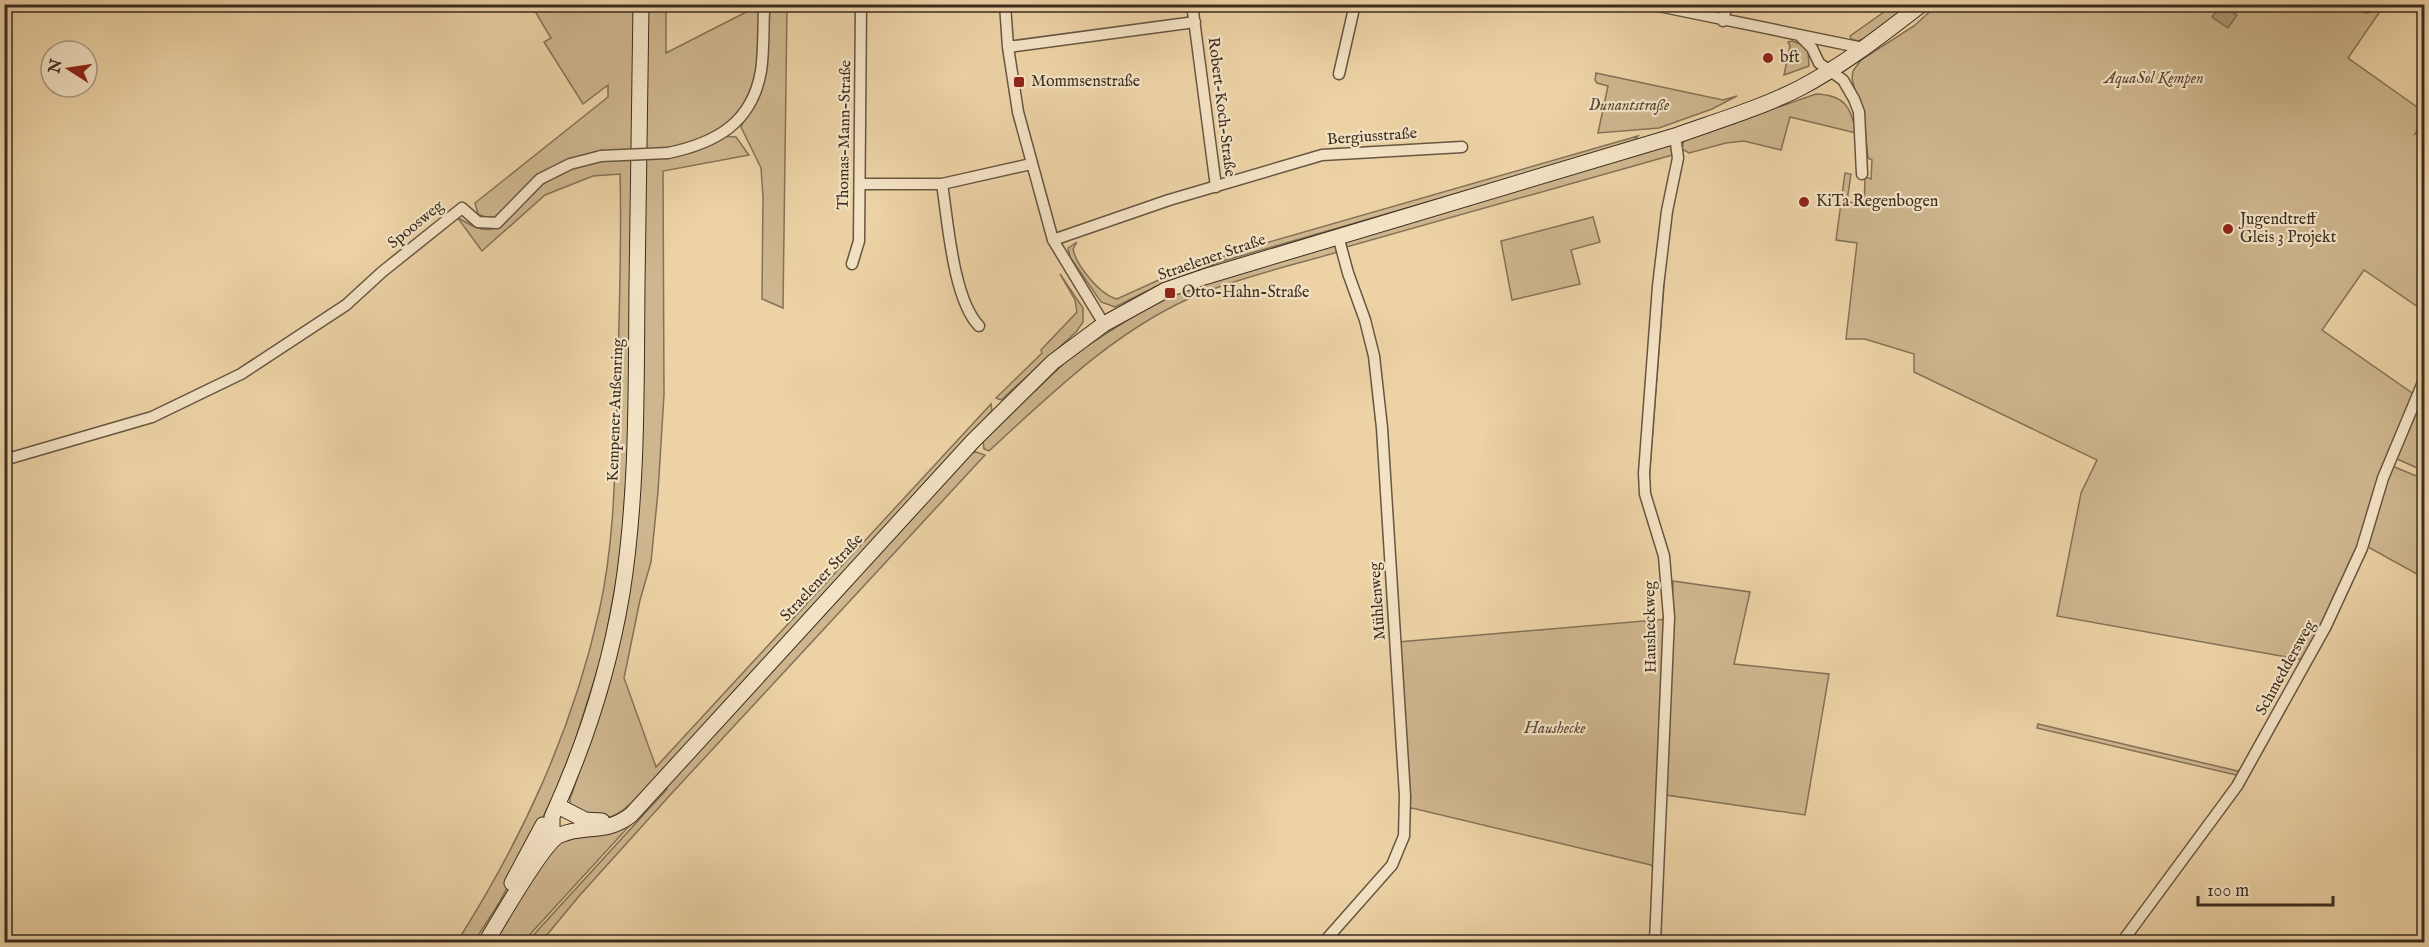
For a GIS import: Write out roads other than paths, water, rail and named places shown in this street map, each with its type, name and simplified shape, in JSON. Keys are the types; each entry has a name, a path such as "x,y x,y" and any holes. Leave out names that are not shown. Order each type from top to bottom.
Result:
{"street":[{"name":"Kempener Außenring","path":"555,812 588,728 604,677 622,593 629,539 636,358 641,4"},
{"name":"Spoosweg","path":"4,460 152,417 241,374 346,304 462,208 478,222 497,223 540,180 570,164 601,156 668,153 698,147 732,128 758,87 764,11 768,4"},
{"name":"Thomas-Mann-Straße","path":"852,264 859,241 861,4"},
{"path":"1005,4 1008,47 1018,111 1053,240 1104,324"},
{"name":"Robert-Koch-Straße","path":"1053,240 1169,200 1216,187 1192,4"},
{"path":"1340,74 1355,4"},
{"path":"1649,4 1800,37 1863,48"},
{"path":"1723,21 1727,4"},
{"name":"Straelener Straße","path":"486,942 537,861 556,837 576,831 619,824 643,803 666,775 973,441 1053,362 1104,324 1166,290 1338,236 1675,136 1787,94 1863,48 1922,4"},
{"path":"1008,47 1195,22"},
{"path":"1800,37 1812,48 1819,63 1843,80 1859,112 1862,174"},
{"name":"Hausheckweg","path":"1655,942 1669,617 1664,556 1646,494 1644,473 1658,286 1667,211 1678,159 1675,136"},
{"name":"Bergiusstraße","path":"1216,187 1322,155 1462,147"},
{"path":"860,184 942,184 1031,164"},
{"path":"942,184 954,259 965,305 979,326"},
{"name":"Mühlenweg","path":"1324,942 1392,865 1404,836 1405,796 1380,408 1374,356 1338,236"},
{"name":"Schmeddersweg","path":"2122,942 2237,786 2326,627 2362,548 2383,478 2424,380"},
{"name":"Straelener Straße","path":"537,861 552,828 555,812 585,820 605,821 628,810 666,775"},
{"path":"476,942 510,887 542,826 555,812 576,831"}],"place":[{"name":"bft","path":"1768,58"},
{"name":"Mommsenstraße","path":"1019,82"},
{"name":"KiTa Regenbogen","path":"1804,202"},
{"name":"Jugendtreff Gleis 3 Projekt","path":"2228,229"},
{"name":"Otto-Hahn-Straße","path":"1170,293"}],"park label":[{"name":"AquaSol Kempen","path":"2154,79"},
{"name":"Dunantstraße","path":"1629,106"},
{"name":"Haushecke","path":"1555,729"}]}
